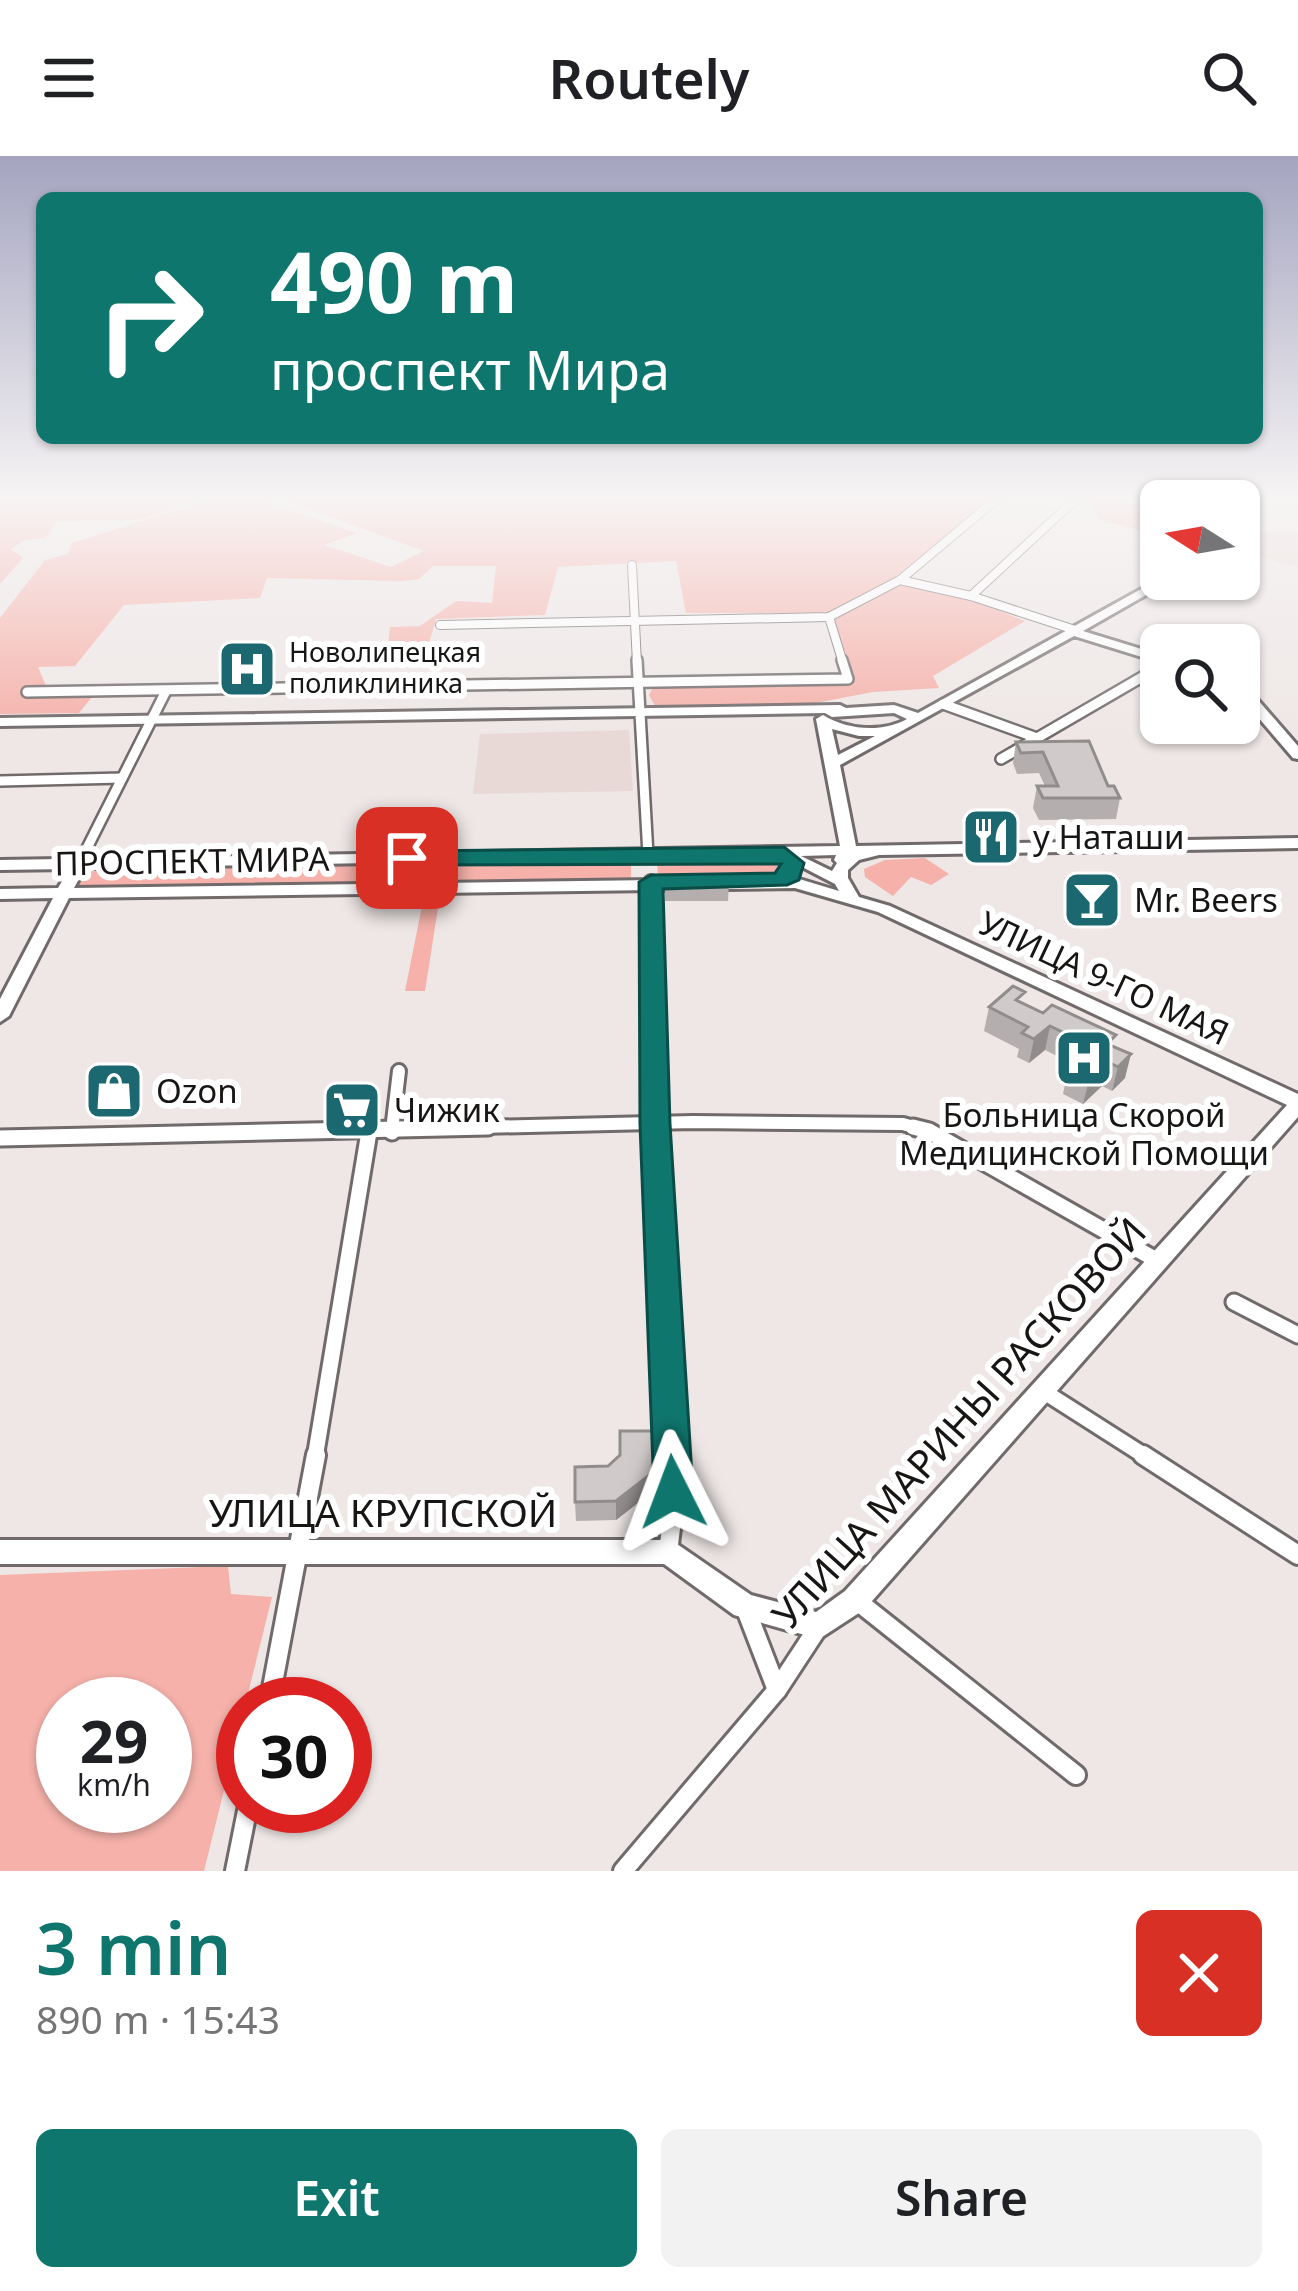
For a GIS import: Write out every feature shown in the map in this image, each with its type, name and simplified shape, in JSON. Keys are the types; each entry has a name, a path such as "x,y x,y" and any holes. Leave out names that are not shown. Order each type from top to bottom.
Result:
{"main road":[{"path":"832,764 1140,595"},
{"path":"1078,629 1140,652"},
{"path":"0,722 894,709 947,702"},
{"path":"1260,704 1294,737 1298,755"},
{"path":"823,721 840,709"},
{"path":"894,709 911,713 915,720"},
{"path":"800,710 859,732 895,730"},
{"path":"823,721 852,898"},
{"path":"784,854 843,861 878,850 1298,843"},
{"path":"779,880 794,868 784,854"},
{"name":"ПРОСПЕКТ МИРА","path":"0,865 784,854 843,861"},
{"path":"843,861 884,909"},
{"path":"0,1016 80,862"},
{"name":"ПРОСПЕКТ МИРА","path":"0,894 779,880 884,909"},
{"name":"УЛИЦА 9-ГО МАЯ","path":"884,909 1298,1103"},
{"name":"УЛИЦА МАРИНЫ РАСКОВОЙ","path":"819,1626 855,1600 1298,1103"},
{"name":"УЛИЦА КРУПСКОЙ","path":"0,1552 668,1552"},
{"path":"668,1552 744,1606 819,1626"}],"street":[{"path":"633,577 648,855"},
{"path":"440,625 829,617 904,577"},
{"path":"971,596 991,577"},
{"path":"900,580 1078,629"},
{"path":"27,692 848,680 829,617"},
{"path":"1001,758 1140,673"},
{"path":"80,862 166,691"},
{"path":"947,702 1037,738"},
{"path":"0,782 122,778"},
{"path":"651,882 655,1124 674,1504 668,1552"},
{"path":"392,1132 399,1071"},
{"path":"0,1138 655,1124 903,1124 929,1131 1158,1261"},
{"path":"274,1677 300,1552 369,1132"},
{"path":"1234,1302 1298,1335"},
{"path":"1043,1391 1298,1555"},
{"path":"855,1600 1076,1774"},
{"name":"УЛИЦА МАРИНЫ РАСКОВОЙ","path":"744,1606 778,1690"},
{"name":"УЛИЦА МАРИНЫ РАСКОВОЙ","path":"623,1871 778,1690 819,1626"},
{"path":"235,1871 243,1833"}],"shaded area":[{"path":"32,577 421,577 401,581 267,578 260,598 124,605 75,666 38,667 46,686 101,686 79,713 0,714 0,618"},
{"path":"495,577 555,577 545,615 436,619 424,661 386,662 390,627 420,626 456,601 492,603"},
{"path":"679,577 895,577 890,581 970,599 1025,621 933,676 939,688 873,692 805,705 655,706 649,695 653,687 806,686 855,680 831,613 686,613"},
{"path":"629,730 633,791 473,794 480,734"},
{"path":"925,858 949,874 931,885 911,877 893,896 865,877 864,869 885,860"},
{"path":"779,859 782,876 658,878 657,861"},
{"path":"631,861 631,879 77,887 87,869"},
{"path":"440,895 425,991 405,991 424,896"},
{"path":"228,1566 231,1594 272,1597 252,1677 216,1677 216,1823 204,1871 0,1871 0,1575"}],"building":[{"path":"1089,741 1108,786 1114,786 1120,798 1043,798 1037,786 1058,786 1043,752 1021,753 1016,742"},
{"path":"728,877 729,884 665,884 665,878"},
{"path":"1013,986 1025,992 1016,1000 1043,1013 1052,1005 1116,1035 1107,1044 1131,1054 1118,1067 1108,1062 1089,1080 1068,1070 1089,1045 1050,1026 1034,1039 1022,1033 1028,1027 989,1007"},
{"path":"620,1431 655,1431 656,1470 616,1501 575,1502 575,1467 608,1466 620,1455"}],"place":[{"name":"Новолипецкая поликлиника","path":"247,669"},
{"name":"у Наташи","path":"991,837"},
{"name":"Mr. Beers","path":"1092,900"},
{"name":"Больница Скорой Медицинской Помощи","path":"1084,1058"},
{"name":"Ozon","path":"114,1091"},
{"name":"Чижик","path":"352,1110"}],"route":[{"path":"407,858 784,854 793,863 790,875 779,880 651,882 655,1124 673,1492"}]}
